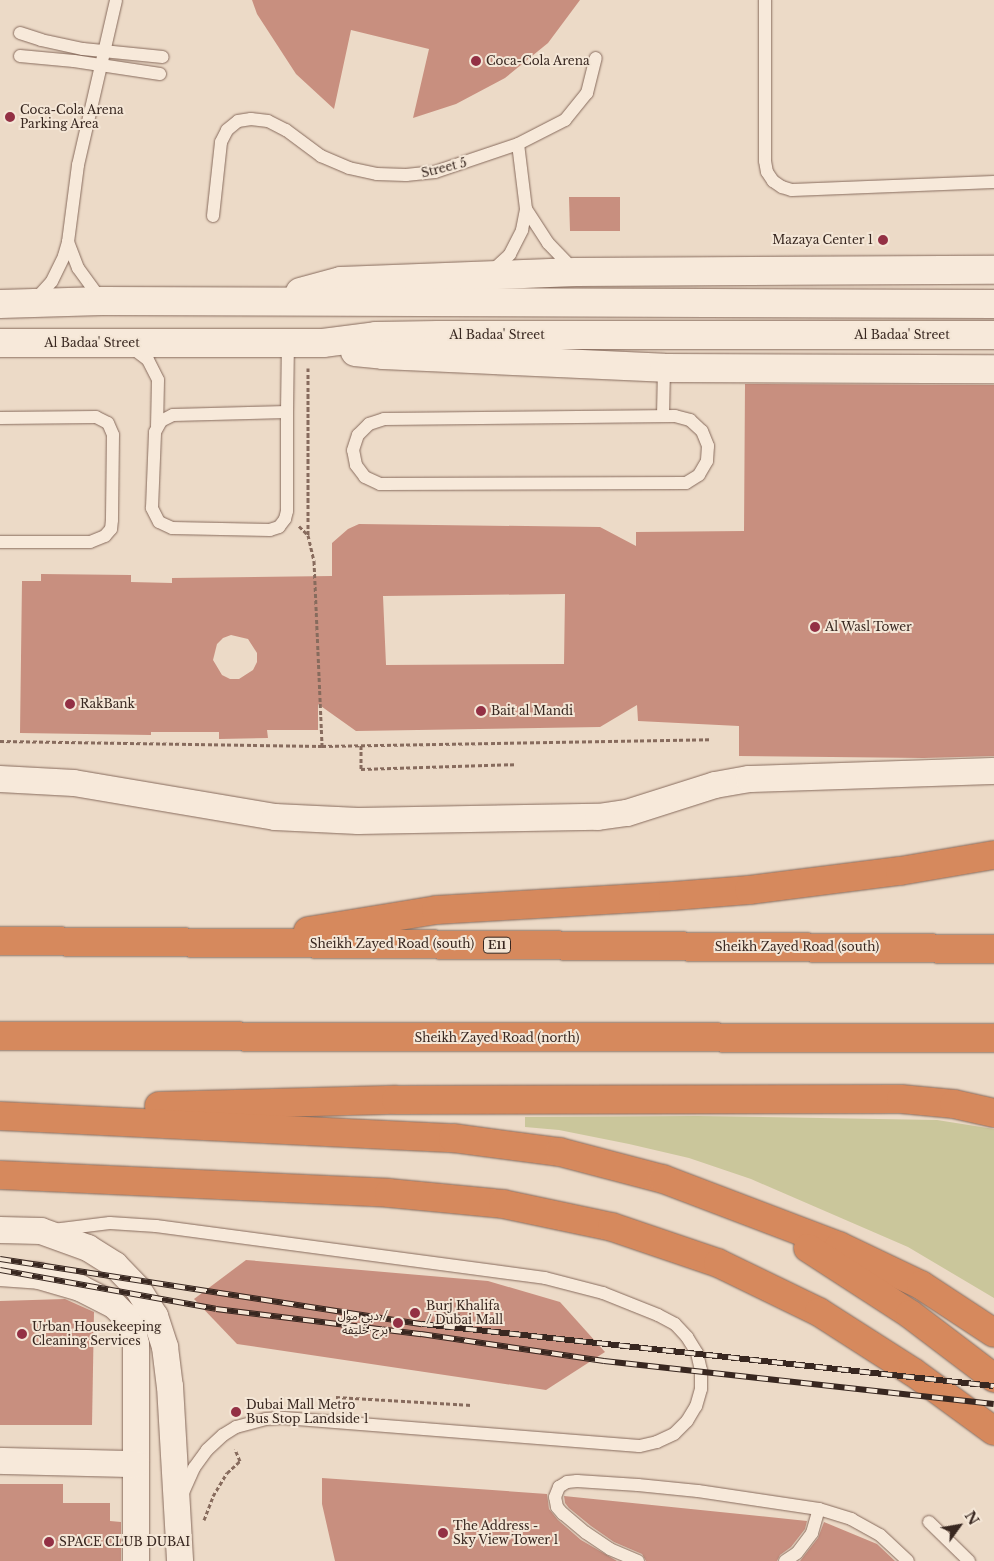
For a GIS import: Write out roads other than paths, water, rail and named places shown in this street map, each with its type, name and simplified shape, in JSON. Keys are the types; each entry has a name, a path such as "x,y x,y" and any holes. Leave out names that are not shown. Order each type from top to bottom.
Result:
{"highway":[{"path":"235,943 436,910 749,890 900,871 994,855"},
{"name":"Sheikh Zayed Road (south)","path":"0,941 994,948"},
{"name":"Sheikh Zayed Road (north)","path":"0,1036 994,1038"},
{"path":"59,1117 78,1111 112,1107 396,1100 901,1098 954,1104 994,1113"},
{"path":"0,1116 59,1117 453,1138 507,1143 612,1164 663,1179 754,1215 797,1229 881,1264 921,1285 994,1333"},
{"path":"0,1175 389,1193 503,1204 594,1223 666,1244 718,1263 769,1286 867,1341 994,1431"},
{"path":"754,1215 892,1300 994,1378"}],"main road":[{"path":"278,301 319,286 341,282 487,275 576,272 994,270"},
{"path":"0,304 102,301 994,304"},
{"name":"Al Badaa' Street","path":"0,343 288,344 323,343 376,336 438,335 994,335"},
{"path":"323,343 343,350 383,355 664,368 994,369"}],"street":[{"path":"0,779 74,783 276,817 358,821 598,817 627,813 715,785 749,779 994,771"},
{"path":"0,1230 41,1232 88,1248 115,1266 138,1289 155,1316 165,1347 170,1386 180,1561"},
{"path":"0,1273 39,1276 80,1288 114,1305 125,1316 133,1329 136,1344 136,1561"},
{"path":"0,1461 136,1464"}],"lane":[{"path":"33,303 52,281 64,256 68,242 78,165 116,0"},
{"path":"764,0 765,162 767,172 773,181 782,187 792,190 994,182"},
{"path":"20,33 62,45 164,57"},
{"path":"20,56 74,61 160,74"},
{"name":"Street 5","path":"213,216 222,142 227,130 238,121 251,118 268,121 286,130 321,156 349,168 377,174 406,176 435,172 518,144 554,127 575,110 587,93 596,58"},
{"path":"487,275 500,266 518,240 526,209 518,144"},
{"path":"526,209 548,243 576,272"},
{"path":"68,242 81,274 102,301"},
{"path":"122,343 138,351 153,368 158,380 152,508 158,522 172,528 270,530 279,526 285,519 287,511 288,344"},
{"path":"663,416 664,368"},
{"path":"157,426 161,421 172,415 287,412"},
{"path":"663,416 675,416 690,420 702,431 708,446 707,461 699,475 686,483 380,484 365,478 356,465 353,450 358,435 369,424 384,420 663,416"},
{"path":"0,418 96,418 108,423 113,435 112,520 106,536 98,541 90,542 0,542"},
{"path":"41,1232 102,1224 140,1224 545,1278 603,1293 631,1303 674,1324 687,1337 697,1353 701,1370 701,1389 696,1406 687,1421 674,1434 657,1442 640,1446 281,1418 250,1422 223,1436 207,1450 187,1482 177,1512"},
{"path":"638,1561 594,1538 563,1514 557,1506 555,1497 559,1487 567,1482 577,1481 638,1485 716,1493 819,1509 851,1519 880,1535 908,1561"},
{"path":"784,1561 797,1553 812,1533 819,1509"},
{"path":"929,1522 969,1561"}],"railway":[{"path":"0,1259 422,1324 994,1386"},
{"path":"0,1270 216,1309 421,1334 604,1361 994,1404"}],"place":[{"name":"Coca-Cola Arena","path":"476,61"},
{"name":"Coca-Cola Arena Parking Area","path":"10,117"},
{"name":"Mazaya Center 1","path":"883,240"},
{"name":"Al Wasl Tower","path":"815,627"},
{"name":"RakBank","path":"70,704"},
{"name":"Bait al Mandi","path":"481,711"},
{"name":"Burj Khalifa / Dubai Mall","path":"415,1313"},
{"name":"دبي مول / برج خليفة","path":"398,1323"},
{"name":"Urban Housekeeping Cleaning Services","path":"22,1334"},
{"name":"Dubai Mall Metro Bus Stop Landside 1","path":"236,1412"},
{"name":"The Address - Sky View Tower 1","path":"443,1533"},
{"name":"SPACE CLUB DUBAI","path":"49,1542"}]}
